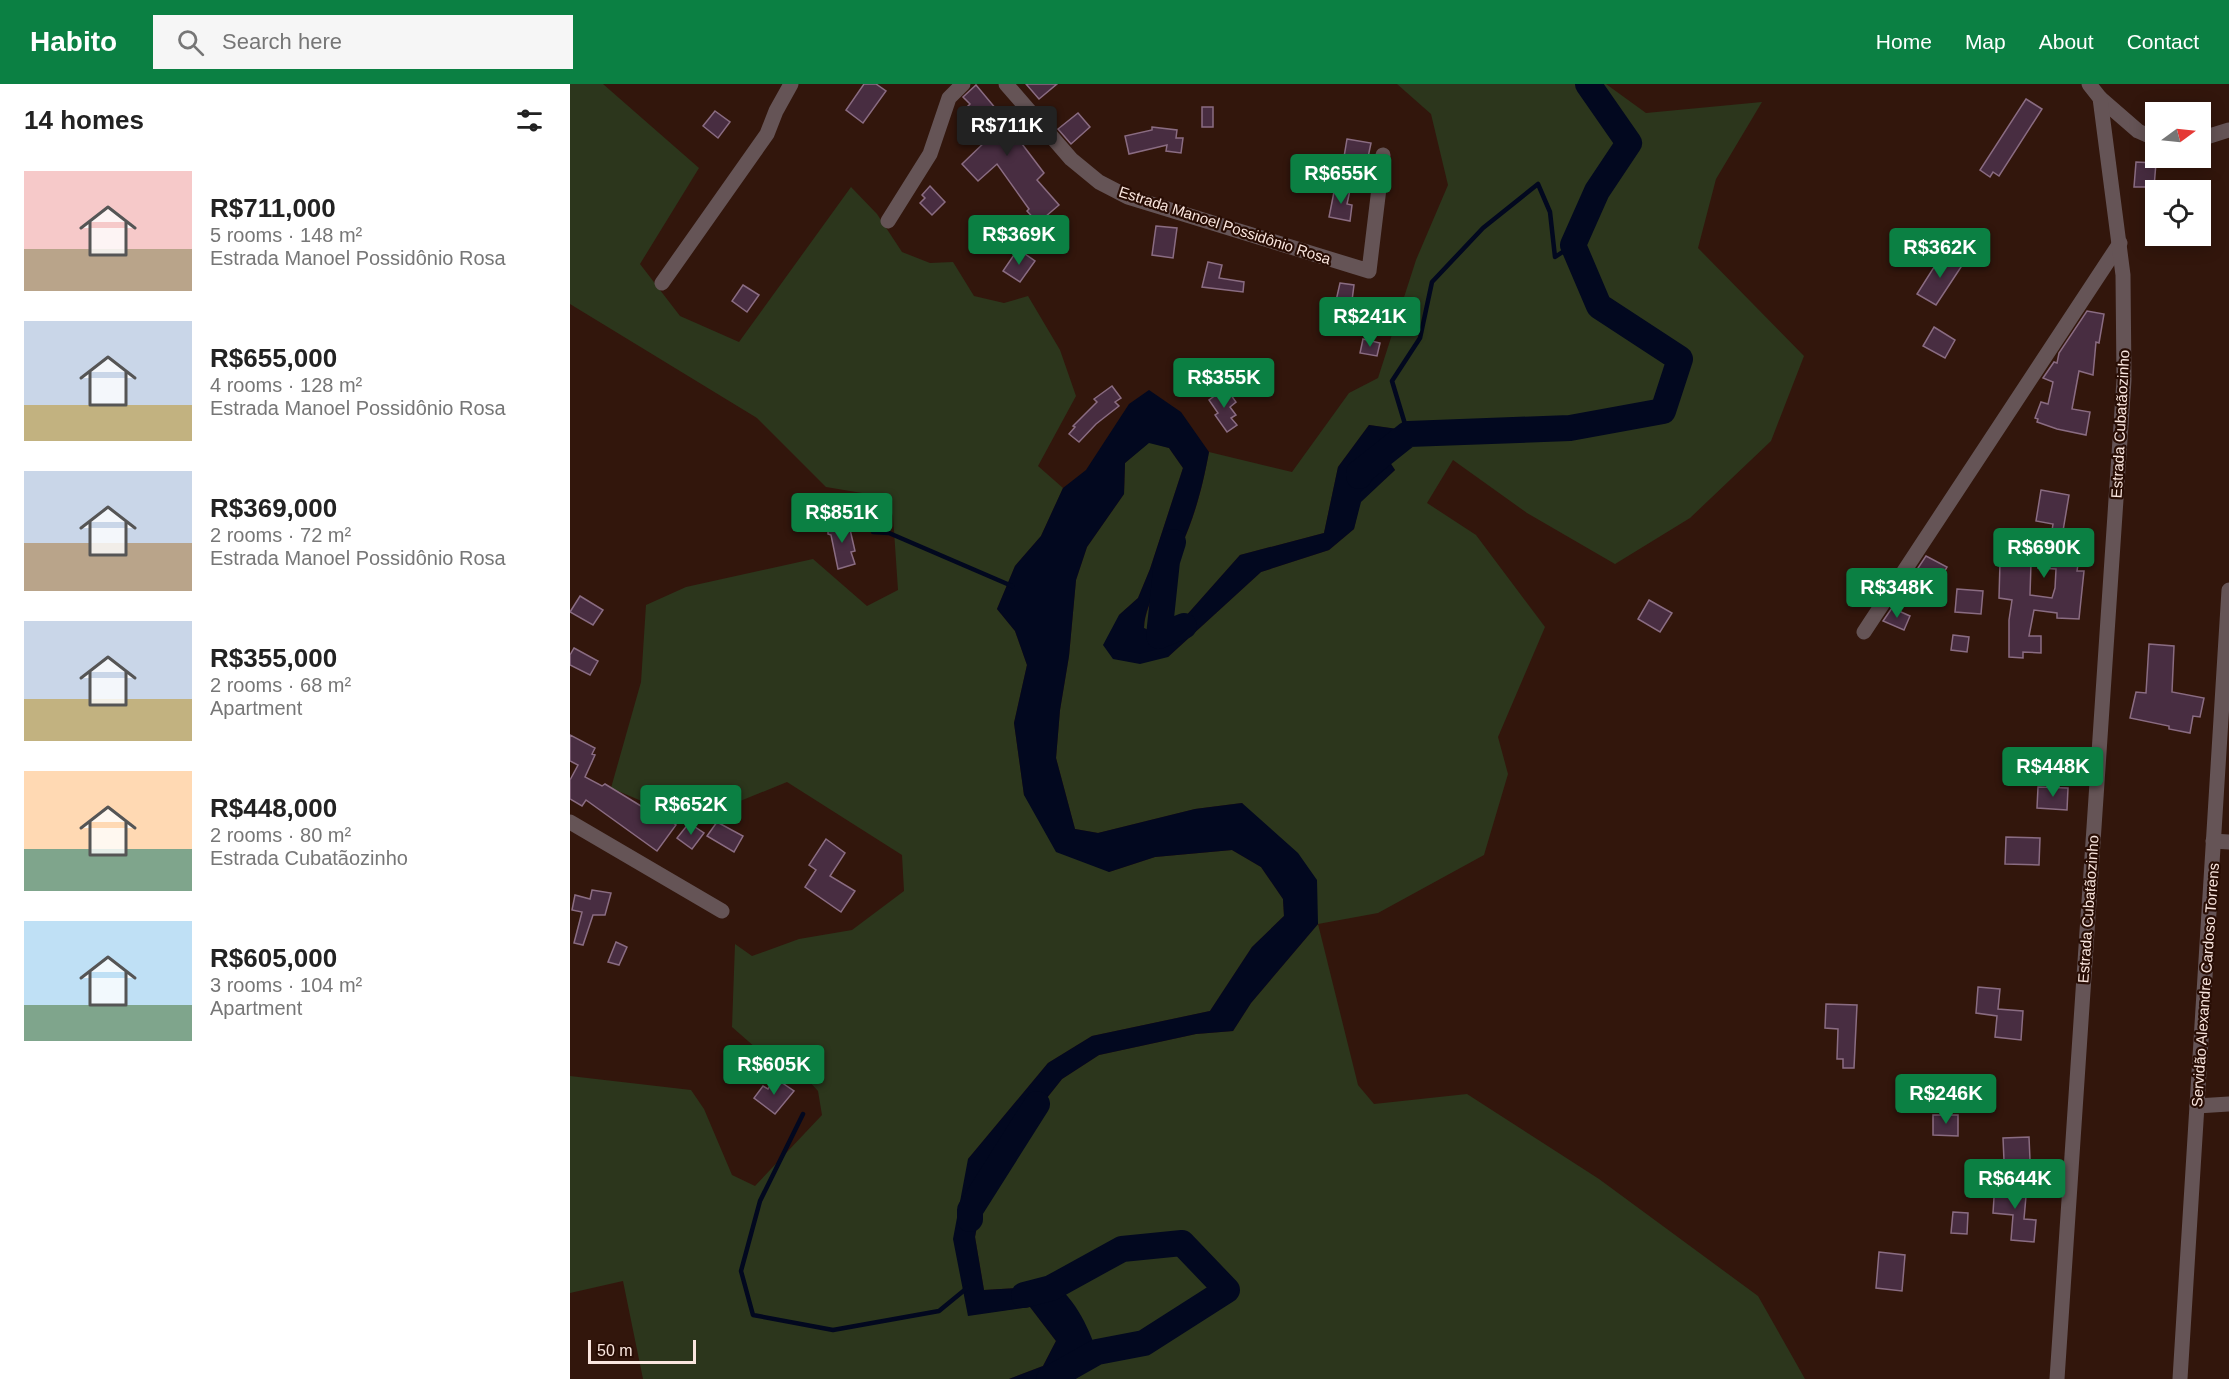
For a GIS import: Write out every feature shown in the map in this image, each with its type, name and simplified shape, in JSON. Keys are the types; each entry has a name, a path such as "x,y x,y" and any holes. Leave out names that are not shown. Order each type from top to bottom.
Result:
{"street":[{"path":"662,283 767,134 776,111 791,84"},
{"path":"888,221 930,154 949,98 963,84"},
{"name":"Estrada Manoel Possidônio Rosa","path":"1006,84 1071,159 1098,182 1128,197 1369,271 1383,154"},
{"path":"2089,84 2100,98 2138,131 2145,134"},
{"name":"Estrada Cubatãozinho","path":"2057,1379 2124,380 2124,303 2120,243 2100,98"},
{"path":"2211,135 2229,129"},
{"path":"1864,632 2120,243"},
{"name":"Servidão Alexandre Cardoso Torrens","path":"2180,1379 2197,1106 2221,842 2229,590"},
{"path":"570,822 722,911"},
{"path":"2197,1106 2229,1104"}],"green space":[{"path":"570,84 603,84 699,168 640,264 680,316 739,342 851,187 877,214 902,252 930,263 953,262 974,296 1004,303 1028,296 1060,350 1076,396 1038,466 1063,488 1041,536 1015,566 997,609 1015,631 1027,665 1014,723 1024,795 1109,872 1155,857 1232,850 1261,867 1283,899 1284,916 1252,947 1210,1011 1092,1036 1048,1063 968,1159 968,1315 1030,1307 1056,1341 1043,1366 1009,1379 643,1379 623,1281 570,1293 570,1076 691,1090 704,1109 732,1175 755,1186 822,1115 818,1091 797,1068 772,1062 732,1027 735,944 752,956 799,939 852,930 904,891 902,855 787,782 728,806 679,817 611,788 641,682 646,605 686,587 813,559 867,606 898,590 893,516 886,497 826,487 757,418 570,304"},
{"path":"1397,84 1606,84 1646,113 1762,102 1716,179 1698,248 1804,356 1771,441 1690,518 1615,564 1527,513 1453,460 1427,503 1476,535 1545,627 1498,737 1508,774 1484,855 1378,913 1318,924 1242,803 1195,809 1098,833 1075,829 1056,758 1076,580 1087,547 1124,494 1125,463 1149,442 1169,448 1183,468 1150,569 1138,598 1119,615 1168,657 1261,572 1329,550 1354,529 1360,502 1395,470 1379,447 1424,433 1369,425 1338,467 1324,533 1240,555 1185,617 1152,632 1144,628 1153,597 1180,549 1190,525 1201,490 1209,452 1292,472 1349,393 1378,378 1416,260 1448,185 1431,114"},
{"path":"1318,924 1358,1085 1374,1104 1467,1094 1599,1179 1758,1296 1805,1379 1075,1379 1101,1362 1049,1278 1036,1287 984,1290 975,1237 987,1173 1062,1079 1099,1055 1196,1034 1233,1031 1251,1003"}],"water":[{"path":"1149,390 1181,412 1209,452 1198,502 1185,537 1148,607 1144,628 1152,632 1185,617 1240,555 1324,533 1338,467 1369,425 1426,433 1380,447 1395,470 1361,502 1354,529 1329,550 1261,572 1168,657 1140,664 1113,659 1103,645 1119,615 1138,598 1150,569 1183,468 1169,448 1149,443 1125,463 1124,494 1087,547 1076,580 1056,758 1075,829 1098,833 1195,809 1242,803 1298,853 1317,880 1318,924 1251,1003 1233,1031 1196,1034 1099,1055 1062,1079 987,1173 975,1237 984,1290 1036,1287 1049,1278 1075,1306 1092,1338 1101,1362 1075,1379 1009,1379 1043,1366 1056,1341 1030,1307 968,1316 953,1239 968,1159 1048,1063 1092,1036 1210,1011 1252,947 1284,916 1283,899 1261,867 1232,850 1155,857 1109,872 1056,852 1024,795 1014,723 1027,665 1015,631 997,609 1015,566 1041,536 1063,488 1086,470 1129,404"}],"building":[{"path":"864,84 876,84 886,91 863,123 846,110"},
{"path":"1026,84 1057,84 1039,99"},
{"path":"976,85 1017,134 1016,136 1044,173 1037,180 1059,205 1038,223 1027,211 1029,209 997,164 978,181 962,164 989,138 987,136 989,134 965,109 970,104 963,97"},
{"path":"2026,99 2042,109 1999,176 1993,172 1990,177 1980,170"},
{"path":"1202,107 1213,107 1213,127 1202,127"},
{"path":"715,111 730,122 718,138 703,126"},
{"path":"1078,113 1090,127 1071,144 1058,129"},
{"path":"1152,127 1177,130 1176,138 1183,138 1181,153 1166,151 1167,145 1129,154 1125,136 1152,130"},
{"path":"1347,139 1371,143 1367,162 1344,157"},
{"path":"2136,162 2145,162 2145,168 2156,168 2155,180 2145,180 2145,187 2134,187"},
{"path":"930,186 945,202 932,215 920,203 925,198 922,195"},
{"path":"1335,187 1350,190 1347,204 1352,205 1350,221 1329,217"},
{"path":"1156,226 1177,228 1173,258 1152,255"},
{"path":"1018,249 1035,261 1020,282 1003,271"},
{"path":"1943,253 1963,264 1936,305 1917,294"},
{"path":"1208,262 1222,265 1219,278 1244,282 1243,292 1202,287"},
{"path":"1340,283 1354,285 1350,316 1333,314"},
{"path":"743,285 759,295 747,312 732,301"},
{"path":"2087,311 2104,314 2099,343 2096,342 2093,375 2079,371 2072,409 2090,412 2086,435 2057,429 2037,422 2038,419 2035,418 2041,402 2048,404 2053,382 2043,378 2054,362 2057,363 2059,353"},
{"path":"1934,327 1955,340 1945,358 1923,346"},
{"path":"1363,339 1380,343 1377,356 1360,353"},
{"path":"1112,386 1121,398 1115,402 1119,406 1096,424 1079,442 1069,434 1075,427 1073,426 1097,402 1094,399"},
{"path":"1226,388 1236,402 1230,407 1236,415 1231,418 1237,425 1227,432 1215,415 1218,413 1209,400"},
{"path":"2041,490 2069,495 2063,531 2067,531 2066,537 2082,539 2077,571 2084,571 2079,619 2057,618 2057,613 2034,610 2029,636 2041,636 2041,653 2023,652 2023,658 2009,657 2009,620 2012,600 1999,598 2000,562 2031,563 2030,595 2052,598 2055,588 2056,569 2038,568 2039,556 2048,556 2053,524 2036,521"},
{"path":"866,500 881,508 870,527 855,518"},
{"path":"828,523 849,525 855,551 851,552 855,564 838,569 831,535 828,534"},
{"path":"1926,556 1947,567 1938,583 1916,571"},
{"path":"1957,589 1983,591 1981,614 1955,612"},
{"path":"580,596 603,610 593,625 570,612"},
{"path":"1649,600 1672,613 1660,632 1638,619"},
{"path":"1892,608 1910,616 1904,630 1883,621"},
{"path":"1953,635 1969,637 1967,652 1951,650"},
{"path":"2149,644 2174,646 2172,692 2204,698 2200,717 2193,716 2190,733 2130,718 2136,692 2146,693"},
{"path":"574,648 598,661 590,675 570,665 570,655"},
{"path":"570,735 595,748 592,754 595,755 585,777 602,786 605,784 654,814 657,811 676,825 657,851 586,800 582,806 570,799 570,780 578,765 570,761"},
{"path":"2038,787 2068,788 2067,810 2037,808"},
{"path":"717,822 743,836 734,852 707,836"},
{"path":"689,823 704,833 692,849 677,838"},
{"path":"2006,837 2040,838 2039,865 2005,864"},
{"path":"826,839 845,853 830,876 855,891 841,912 805,887 816,870 809,865"},
{"path":"592,890 611,893 605,915 593,915 583,945 574,943 582,912 572,910 575,895 590,899"},
{"path":"616,942 627,947 619,965 608,962"},
{"path":"1978,987 2000,989 1998,1009 2023,1011 2021,1040 1995,1037 1997,1016 1976,1013"},
{"path":"1826,1004 1857,1005 1854,1068 1843,1068 1843,1059 1837,1059 1838,1029 1825,1028"},
{"path":"775,1078 794,1091 775,1114 754,1098 763,1086 768,1089"},
{"path":"1933,1115 1958,1115 1958,1136 1933,1135"},
{"path":"2029,1137 2030,1160 2004,1161 2003,1138"},
{"path":"1995,1182 2027,1185 2024,1219 2036,1220 2034,1242 2011,1240 2013,1215 1993,1213"},
{"path":"1953,1212 1968,1213 1967,1234 1951,1233"},
{"path":"1879,1252 1905,1255 1902,1291 1876,1288"}],"waterway":[{"path":"1359,476 1359,473 1408,434 1570,428 1663,411 1680,359 1599,306 1573,245 1597,191 1629,143 1588,84"},
{"path":"1408,434 1392,381 1420,338 1432,282 1483,228 1538,184 1550,212 1555,257 1573,245"},
{"path":"873,532 889,533 1012,586"},
{"path":"1173,542 1167,561 1159,636 1184,626"},
{"path":"970,1219 970,1210 1037,1104"},
{"path":"803,1114 760,1201 741,1271 753,1315 833,1330 939,1311 967,1288"},
{"path":"1024,1295 1051,1288 1122,1249 1182,1243 1227,1290 1144,1343 1097,1352 1049,1379"}]}
